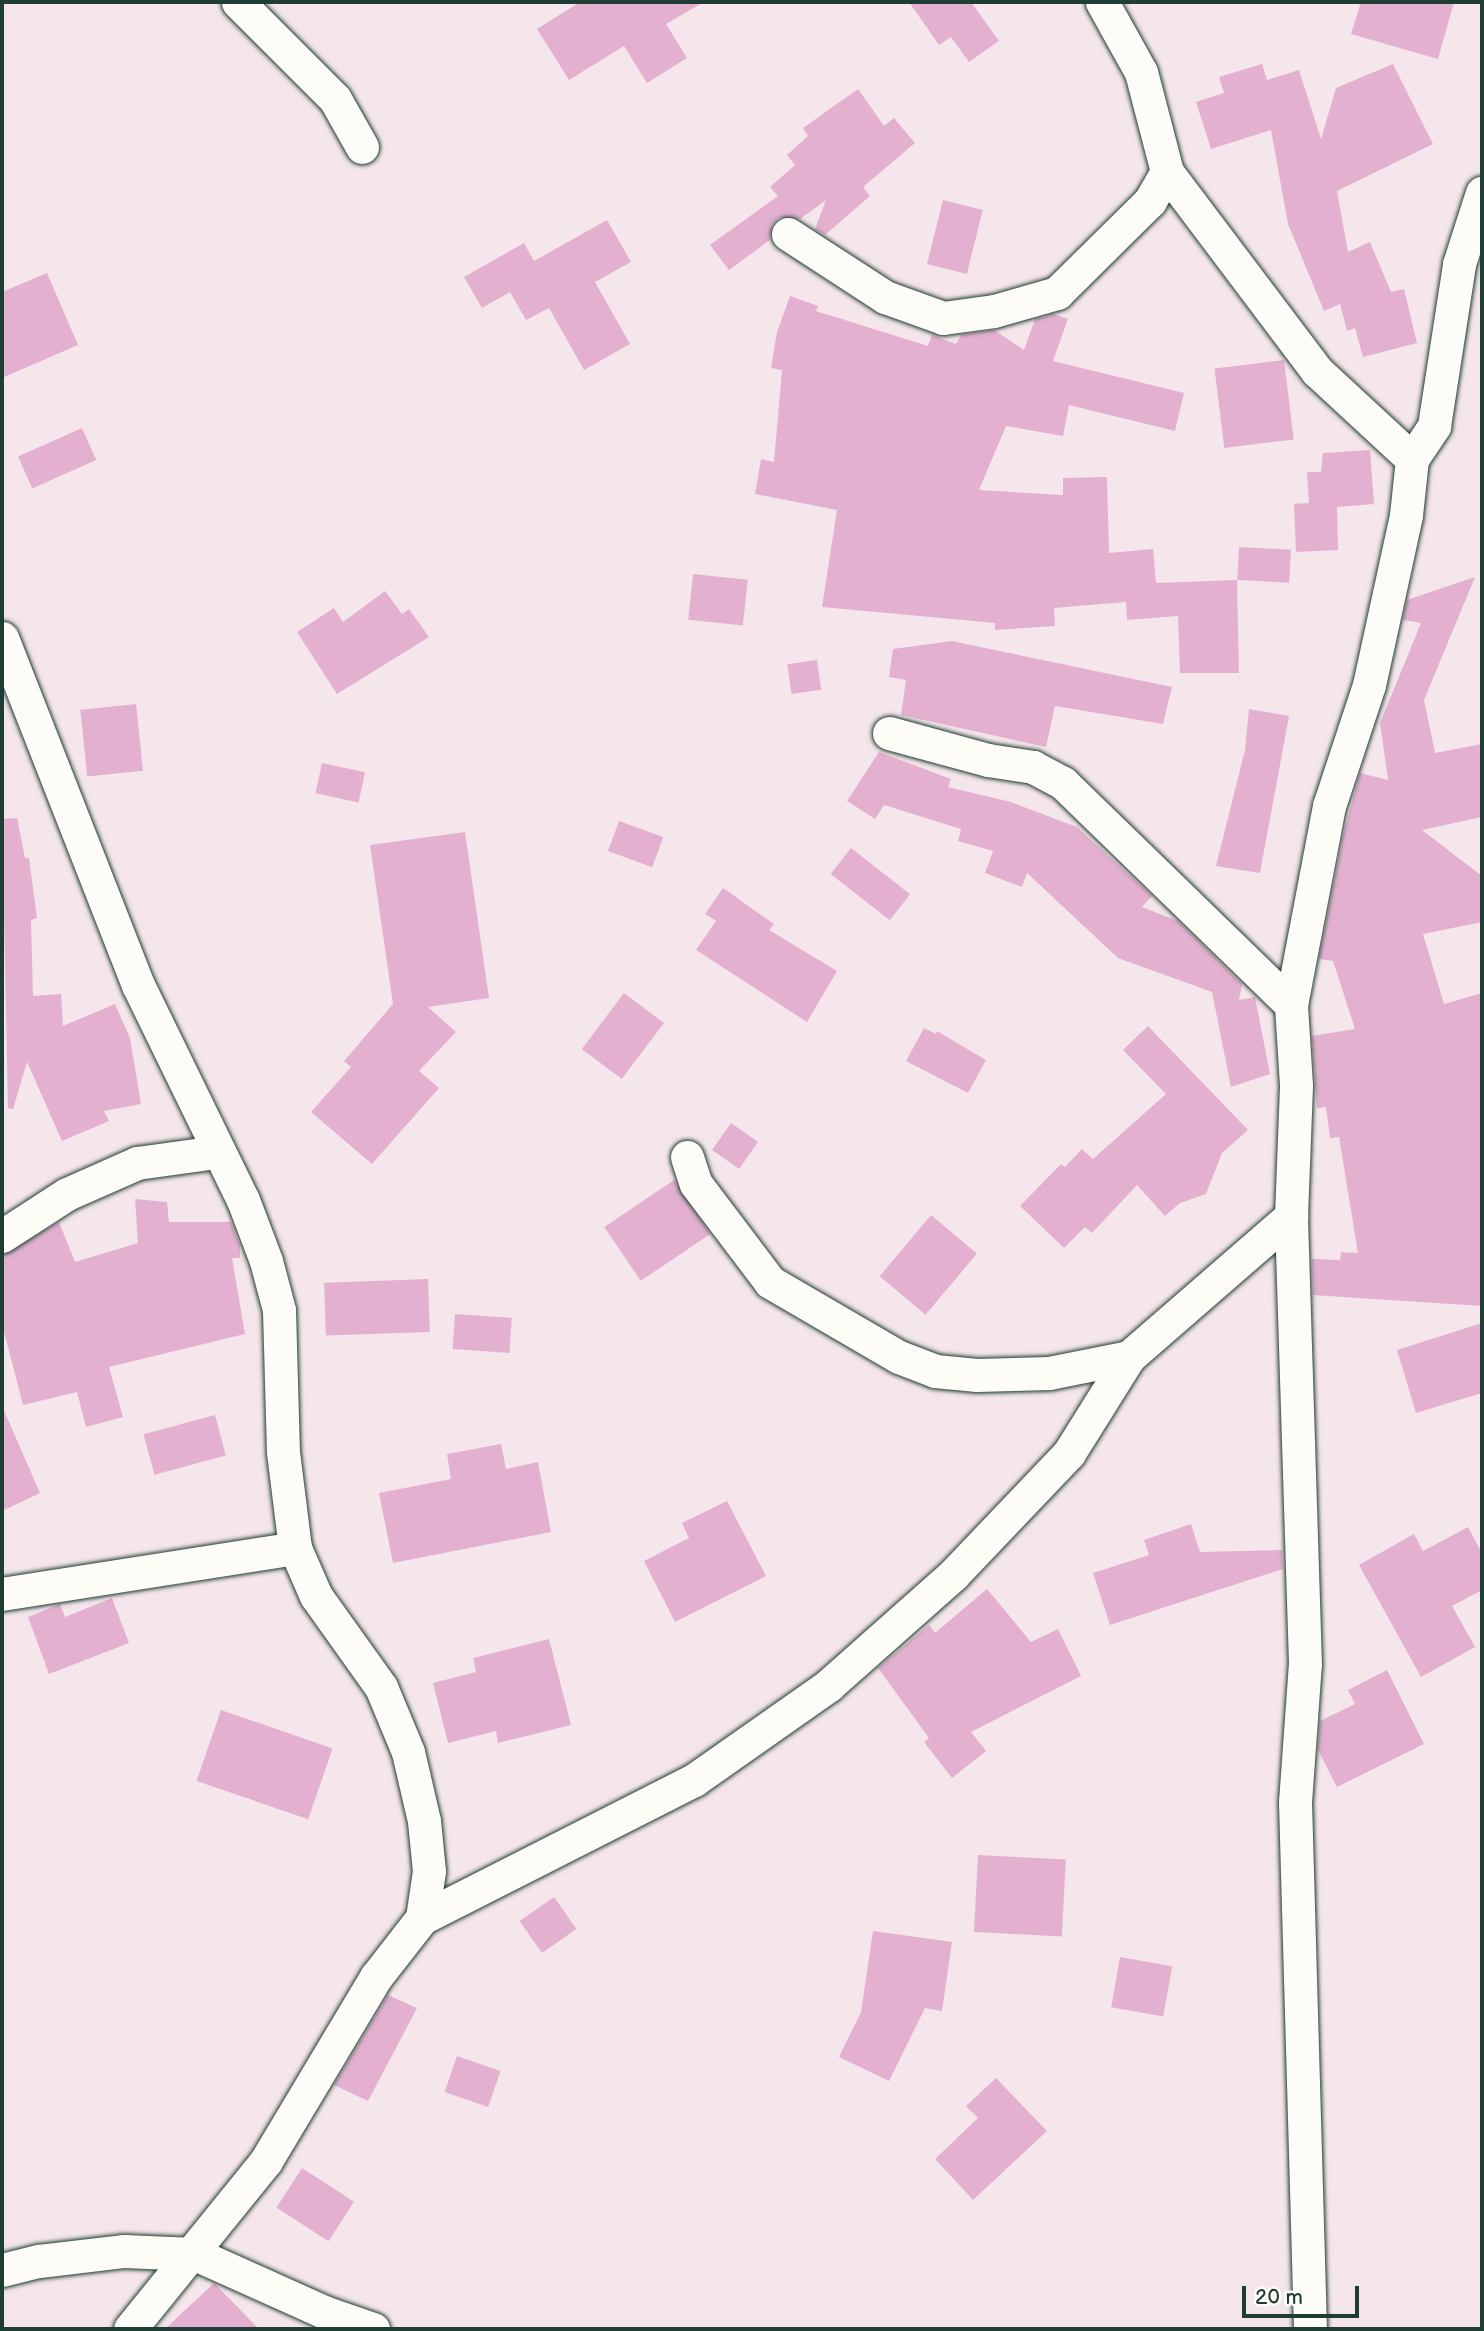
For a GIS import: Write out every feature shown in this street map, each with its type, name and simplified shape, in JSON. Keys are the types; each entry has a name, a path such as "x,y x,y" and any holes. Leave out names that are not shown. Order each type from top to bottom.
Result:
{"street":[{"path":"238,2 335,99 362,146"},
{"path":"1102,2 1141,72 1167,172 1317,371 1412,459"},
{"path":"788,234 885,297 943,318 994,311 1057,293 1150,201 1167,172"},
{"path":"1310,2329 1294,1802 1305,1664 1291,1216 1296,1085 1291,1004 1318,851 1369,685 1406,515 1412,459 1434,426 1459,264 1482,193"},
{"path":"2,638 138,985 216,1152 243,1200 279,1310 283,1452 295,1548 316,1596 381,1687 408,1752 424,1821 429,1871 422,1919"},
{"path":"889,733 988,760 1033,767 1063,783 1291,1004"},
{"path":"2,1236 67,1194 137,1163 216,1152"},
{"path":"687,1157 696,1184 770,1282 899,1357 935,1371 977,1374 1048,1373 1129,1357"},
{"path":"130,2329 195,2254 267,2161 376,1977 422,1919 694,1780 829,1685 953,1576 1069,1453 1129,1357 1291,1216"},
{"path":"2,1594 295,1548"},
{"path":"2,2270 39,2261 124,2251 195,2254 324,2312 373,2329"}],"building":[{"path":"580,2 704,2 666,24 687,58 647,83 624,46 569,80 537,29"},
{"path":"909,2 971,2 999,41 969,62 951,37 939,45"},
{"path":"1361,2 1454,2 1438,59 1351,34"},
{"path":"1262,64 1267,80 1299,70 1321,139 1336,88 1393,64 1433,144 1337,191 1348,252 1370,242 1391,292 1404,289 1417,343 1363,357 1355,328 1347,331 1340,304 1324,311 1288,224 1271,130 1211,149 1196,102 1224,93 1219,77"},
{"path":"858,89 884,126 894,118 915,143 863,187 870,196 825,235 815,229 826,200 800,219 779,217 772,224 770,240 729,270 710,245 778,196 770,187 795,165 787,155 808,136 803,128"},
{"path":"943,200 983,210 967,274 927,264"},
{"path":"607,220 631,262 595,282 630,344 584,370 549,308 526,320 510,292 482,308 464,277 524,243 534,261"},
{"path":"47,273 78,345 2,378 2,292"},
{"path":"790,296 818,306 816,311 928,346 932,335 956,344 961,335 994,330 1024,350 1035,319 1054,314 1068,319 1053,361 1184,393 1175,431 1069,405 1063,436 1006,426 979,490 1063,495 1063,478 1107,477 1109,553 1153,549 1156,583 1237,580 1239,673 1180,673 1178,616 1127,620 1126,602 1054,608 1055,626 995,630 995,623 822,607 837,510 755,494 761,459 774,462 782,370 771,368 777,332"},
{"path":"1284,360 1294,439 1224,448 1215,369"},
{"path":"82,428 96,460 32,488 18,456"},
{"path":"1370,450 1374,504 1337,507 1338,550 1296,552 1294,504 1309,503 1307,472 1321,472 1323,453"},
{"path":"1239,547 1291,550 1289,583 1237,580"},
{"path":"693,574 748,580 743,625 688,620"},
{"path":"1475,577 1424,700 1435,753 1482,744 1482,817 1422,830 1482,876 1482,922 1423,934 1444,1004 1482,993 1482,1306 1313,1295 1312,1259 1340,1260 1341,1252 1358,1253 1339,1137 1330,1138 1326,1107 1317,1108 1312,1036 1355,1029 1333,961 1319,959 1344,832 1360,773 1388,780 1380,723 1421,623 1403,620 1407,600"},
{"path":"385,591 402,614 409,609 429,637 337,694 297,632 334,608 343,622"},
{"path":"952,641 1172,687 1163,724 1055,706 1046,747 901,715 906,680 889,677 893,649"},
{"path":"817,660 821,690 791,694 787,664"},
{"path":"136,704 143,771 87,776 80,710"},
{"path":"1249,709 1289,716 1260,873 1216,866 1245,750"},
{"path":"879,752 951,779 948,787 1011,802 1077,827 1152,896 1142,907 1178,921 1242,984 1239,1000 1255,997 1270,1074 1231,1087 1212,992 1118,958 1027,873 1022,887 985,873 993,851 958,841 961,829 884,805 875,819 847,801"},
{"path":"322,763 365,772 359,802 316,793"},
{"path":"17,818 25,858 29,858 37,918 31,920 33,996 61,994 63,1026 115,1004 130,1038 141,1104 104,1111 109,1121 62,1141 27,1062 13,1109 8,1108 2,819"},
{"path":"619,821 663,837 652,867 608,851"},
{"path":"465,832 489,998 428,1007 456,1032 419,1071 439,1088 372,1164 311,1112 351,1067 344,1061 393,1004 370,845"},
{"path":"851,848 910,894 890,920 831,874"},
{"path":"723,888 774,924 769,930 837,971 807,1022 696,950 716,921 705,914"},
{"path":"624,993 664,1023 622,1079 582,1049"},
{"path":"1148,1026 1248,1130 1222,1153 1206,1194 1180,1203 1165,1216 1137,1185 1092,1233 1085,1227 1064,1248 1020,1206 1061,1164 1065,1167 1082,1149 1093,1159 1166,1094 1123,1050"},
{"path":"924,1028 936,1034 937,1031 986,1060 968,1093 906,1061"},
{"path":"731,1123 758,1142 739,1169 712,1150"},
{"path":"674,1180 710,1234 641,1281 604,1227"},
{"path":"135,1199 167,1202 169,1222 231,1222 240,1246 240,1258 232,1258 245,1334 109,1367 123,1417 86,1427 77,1392 23,1405 2,1324 2,1255 59,1222 75,1262 138,1243"},
{"path":"931,1215 977,1254 926,1315 880,1276"},
{"path":"428,1279 430,1332 326,1336 324,1283"},
{"path":"455,1314 512,1318 509,1353 453,1349"},
{"path":"1482,1323 1482,1393 1416,1413 1397,1350"},
{"path":"2,1406 40,1493 2,1511"},
{"path":"215,1415 226,1456 154,1475 144,1434"},
{"path":"501,1444 506,1469 538,1462 551,1532 393,1563 379,1493 451,1479 447,1454"},
{"path":"727,1501 766,1576 675,1622 644,1561 689,1538 682,1523"},
{"path":"1191,1524 1200,1552 1282,1550 1283,1569 1110,1625 1093,1573 1149,1555 1144,1540"},
{"path":"1468,1527 1482,1553 1482,1590 1452,1606 1475,1647 1421,1677 1359,1565 1414,1534 1423,1551"},
{"path":"987,1589 1031,1642 1058,1629 1081,1676 971,1732 986,1751 952,1778 924,1742 929,1738 878,1668 929,1625 935,1633"},
{"path":"112,1598 129,1643 49,1674 28,1617 60,1604 65,1617"},
{"path":"549,1639 571,1725 498,1743 496,1731 448,1743 433,1683 476,1672 473,1658"},
{"path":"1387,1670 1424,1744 1337,1787 1318,1750 1320,1721 1355,1704 1348,1690"},
{"path":"221,1710 333,1748 308,1819 197,1781"},
{"path":"978,1855 1066,1860 1062,1937 974,1932"},
{"path":"554,1897 576,1929 542,1953 520,1921"},
{"path":"873,1931 952,1942 942,2011 925,2008 889,2081 839,2057 861,2012"},
{"path":"1120,1957 1172,1966 1163,2016 1111,2007"},
{"path":"388,1995 417,2008 368,2101 334,2085"},
{"path":"457,2056 500,2071 488,2107 445,2092"},
{"path":"996,2078 1047,2131 973,2200 935,2159 978,2118 966,2106"},
{"path":"302,2168 354,2202 328,2241 276,2207"},
{"path":"214,2283 259,2329 165,2329"}]}
